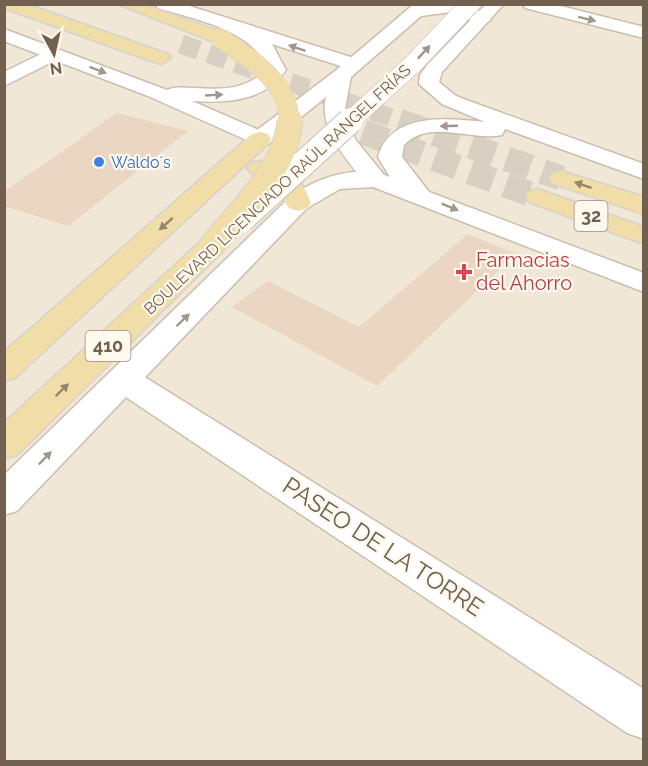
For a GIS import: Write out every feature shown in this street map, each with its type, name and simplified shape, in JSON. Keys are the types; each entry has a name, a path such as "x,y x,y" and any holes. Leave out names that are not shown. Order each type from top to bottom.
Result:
{"main road":[{"path":"8,4 161,58"},
{"path":"126,4 224,31 264,69 282,92 290,116 289,136 279,162 211,248"},
{"name":"BOULEVARD LICENCIADO RAÚL RANGEL FRÍAS","path":"4,370 260,139"},
{"path":"209,184 249,169 263,167 279,171 288,179 298,203"},
{"name":"32","path":"561,178 644,206"},
{"name":"32","path":"538,197 644,236"},
{"name":"BOULEVARD LICENCIADO RAÚL RANGEL FRÍAS","path":"4,445 211,248"}],"street":[{"path":"155,92 208,96 237,93 260,86 276,70 274,57 265,46 224,31 164,4"},
{"path":"496,4 476,12 430,75 429,84 437,92 472,110 588,154 644,172"},
{"path":"531,4 644,33"},
{"path":"421,8 450,5 461,6 476,12"},
{"name":"BOULEVARD LICENCIADO RAÚL RANGEL FRÍAS","path":"260,139 348,70 421,8"},
{"name":"BOULEVARD LICENCIADO RAÚL RANGEL FRÍAS","path":"211,248 414,63 476,12"},
{"path":"224,31 348,70 334,109 344,140 376,180"},
{"path":"4,34 155,92 260,139"},
{"path":"4,80 53,54"},
{"path":"419,195 399,173 390,157 394,142 409,132 445,125 473,126 588,154"},
{"path":"4,500 298,203 317,188 333,182 376,180 644,283"},
{"name":"PASEO DE LA TORRE","path":"123,379 644,716"}],"shaded area":[{"path":"5,5 643,5 643,761 5,761"}],"building":[{"name":"Waldo´s","path":"117,113 188,131 68,226 4,206 4,192"},
{"path":"468,234 516,254 377,386 232,307 268,281 359,327"}],"tunnel":[{"path":"181,44 403,122"},
{"path":"399,121 561,178"},
{"path":"363,132 538,197"}],"place":[{"name":"Waldo´s","path":"99,162"},
{"name":"Farmacias del Ahorro","path":"464,272"}]}
